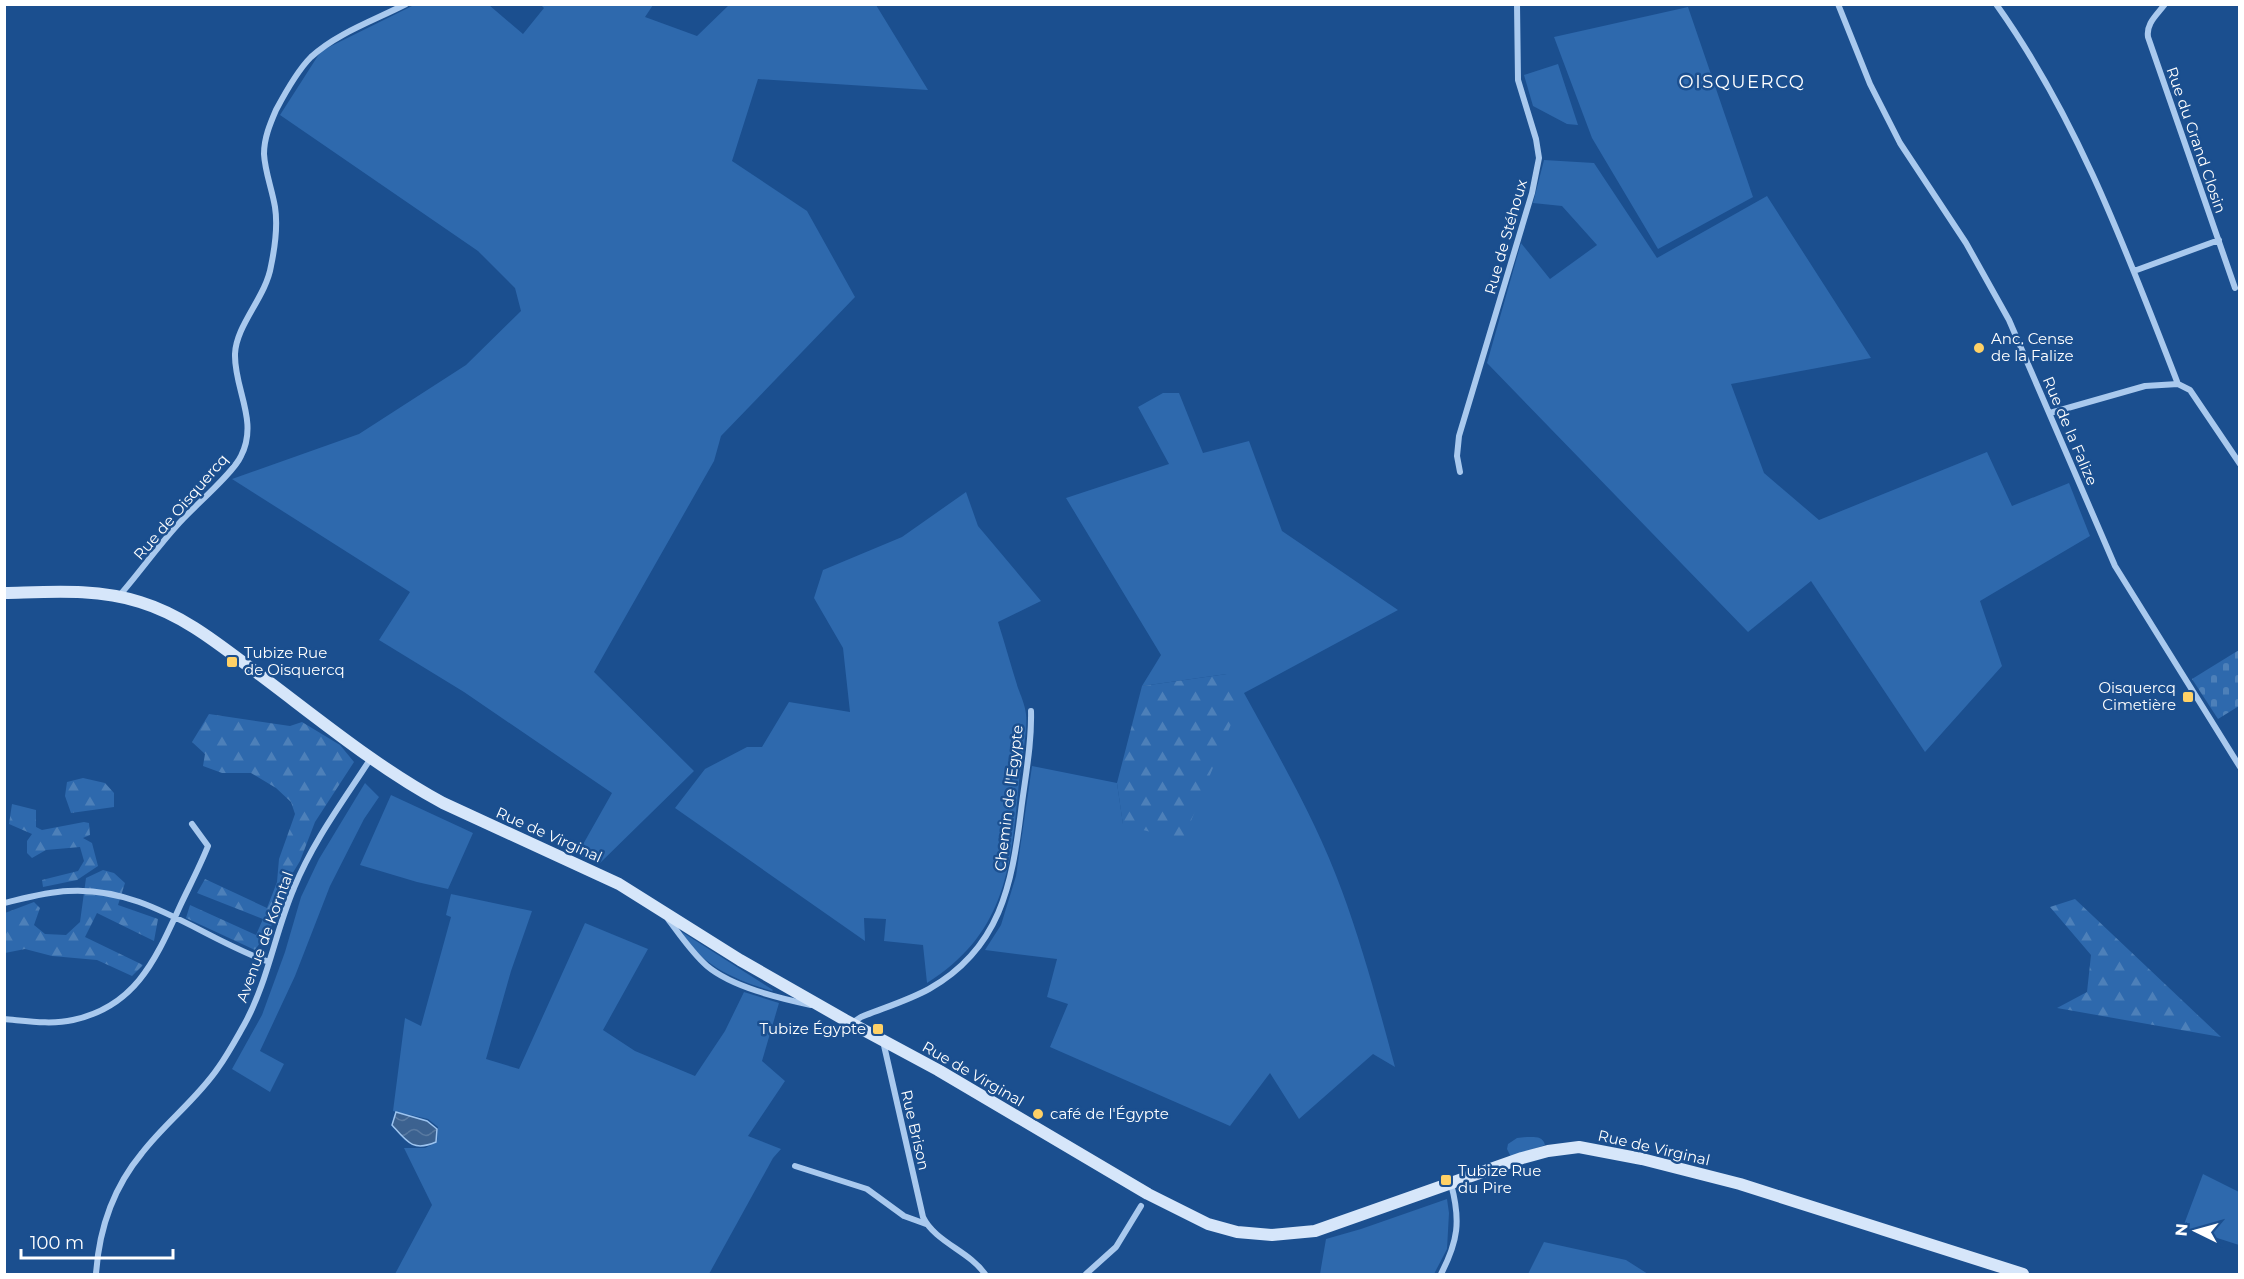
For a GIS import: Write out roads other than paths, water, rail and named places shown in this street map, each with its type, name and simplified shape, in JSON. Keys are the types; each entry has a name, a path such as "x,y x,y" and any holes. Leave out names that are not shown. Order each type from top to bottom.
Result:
{"street":[{"name":"Rue de Oisquercq","path":"118,596 180,522 241,457 248,437 248,417 235,372 235,350 241,332 264,290 271,268 276,227 275,207 266,170 265,143 269,125 281,99 304,64 326,44 406,4"},
{"name":"Rue de Stéhoux","path":"1460,472 1457,456 1459,436 1539,163 1536,139 1517,71 1517,4"},
{"name":"Rue de la Falize","path":"1838,4 1884,114 1948,214 2009,320 2115,566 2240,767"},
{"path":"1996,4 2019,38 2085,158 2134,271 2178,384"},
{"name":"Rue du Grand Closin","path":"2165,4 2150,22 2147,29 2148,37 2235,288"},
{"path":"2134,271 2219,240"},
{"path":"2050,413 2145,386 2178,384 2190,390 2240,464"},
{"name":"Rue de Virginal","path":"4,593 80,592 118,596 156,608 188,623 371,758 416,788 443,803 619,884 740,960 1182,1212 1208,1224 1237,1232 1278,1235 1315,1231 1548,1151 1579,1147 1620,1154 1740,1184 2024,1275"},
{"name":"Chemin de l'Egypte","path":"852,1024 861,1017 914,996 959,967 990,931 999,916 1017,843 1031,711"},
{"name":"Avenue de Korntal","path":"96,1275 101,1234 108,1212 124,1178 142,1152 218,1069 258,994 294,888 312,851 371,758"},
{"path":"4,1019 49,1022 73,1020 101,1011 123,998 142,978 155,957 208,846 192,824"},
{"path":"4,903 49,893 93,891 135,900 269,962"},
{"path":"661,909 695,953 709,967 732,981 826,1009"},
{"name":"Rue Brison","path":"883,1040 923,1217 927,1224"},
{"path":"795,1166 867,1189 904,1216 927,1224 973,1261 985,1275"},
{"path":"1441,1275 1453,1249 1456,1236 1457,1204 1451,1184"},
{"path":"1086,1275 1116,1247 1141,1206"}],"water":[{"path":"396,1112 427,1121 437,1129 436,1142 422,1146 411,1144 392,1125"}],"place":[{"name":"Anc. Cense de la Falize","path":"1979,348"},
{"name":"Tubize Rue de Oisquercq","path":"232,662"},
{"name":"Oisquercq Cimetière","path":"2188,697"},
{"name":"Tubize Égypte","path":"878,1029"},
{"name":"café de l'Égypte","path":"1038,1114"},
{"name":"Tubize Rue du Pire","path":"1446,1180"}],"district":[{"name":"OISQUERCQ","path":"1742,82"}]}
